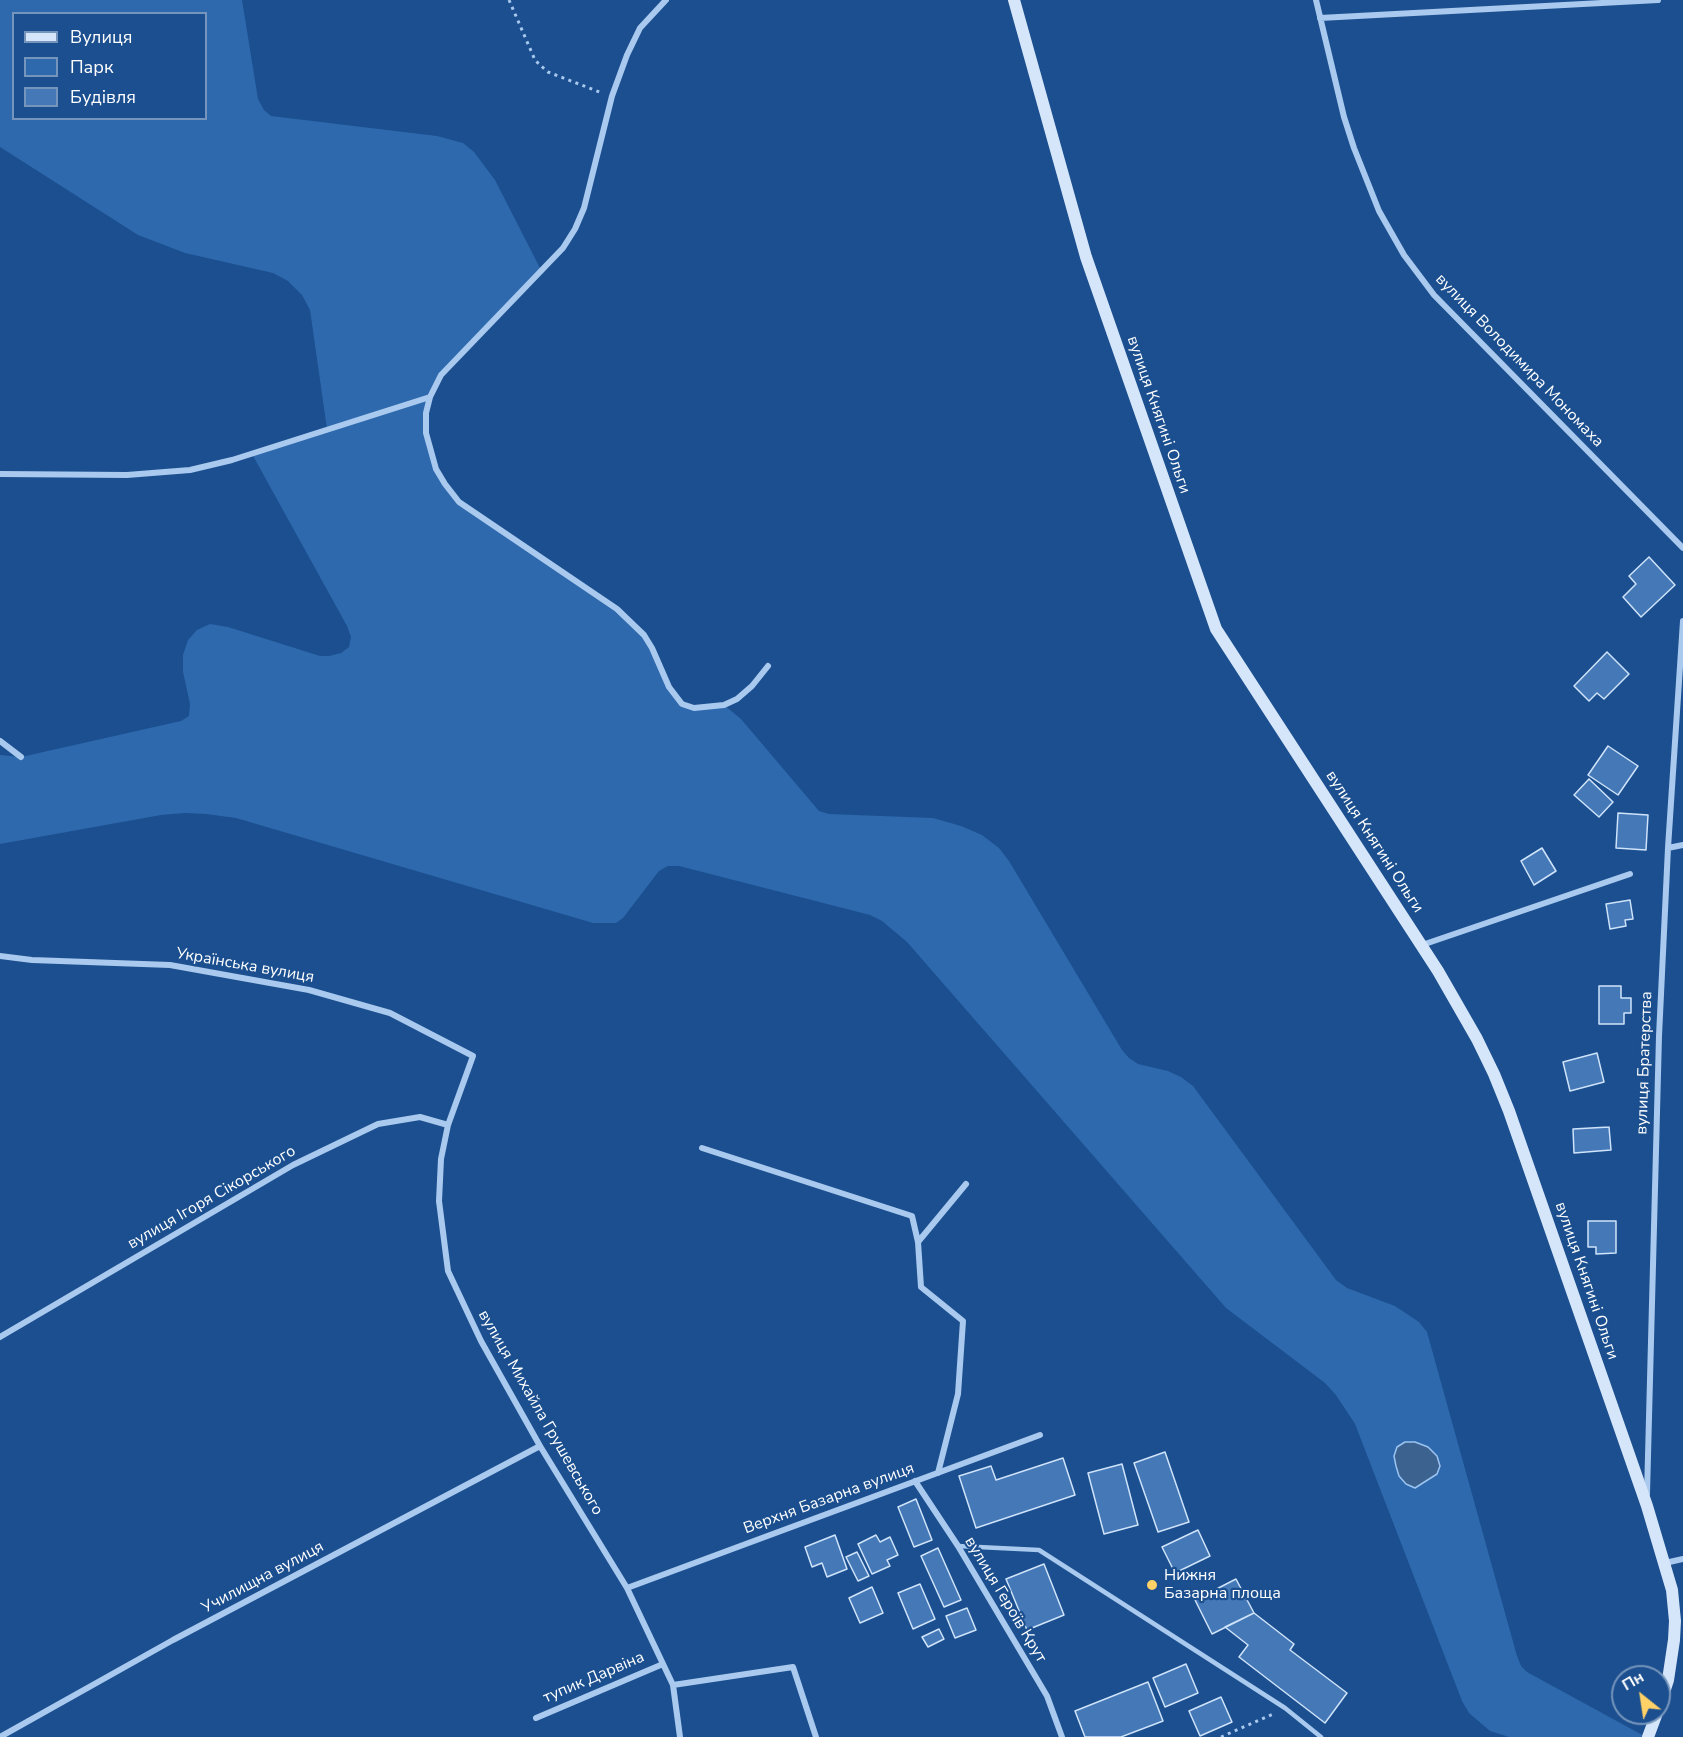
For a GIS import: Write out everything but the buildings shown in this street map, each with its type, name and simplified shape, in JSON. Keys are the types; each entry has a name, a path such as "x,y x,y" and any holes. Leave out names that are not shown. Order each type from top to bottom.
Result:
{"street":[{"path":"666,0 640,28 627,55 612,96 584,208 575,229 563,248 441,375 430,396 426,413 426,433 436,469 459,502 617,609 644,635 669,687 682,704 694,708 724,705 737,699 752,686 768,666"},
{"name":"вулиця Княгині Ольги","path":"1014,0 1086,257 1216,629 1422,945 1458,1004 1502,1093 1665,1563 1672,1590 1675,1621 1670,1665"},
{"name":"вулиця Володимира Мономаха","path":"1316,0 1344,117 1354,147 1379,211 1404,255 1434,295 1683,548"},
{"path":"1320,18 1658,0"},
{"path":"0,474 128,475 190,470 232,460 430,396"},
{"name":"вулиця Братерства","path":"1647,1506 1659,1036 1668,848 1683,621"},
{"path":"0,741 21,757"},
{"path":"1668,848 1683,845"},
{"path":"1422,945 1630,873"},
{"name":"Українська вулиця","path":"0,956 32,960 170,965 309,990 390,1013 473,1056"},
{"name":"вулиця Михайла Грушевського","path":"473,1056 448,1125 441,1159 439,1201 448,1271 481,1341 540,1446 627,1588 673,1686 680,1737"},
{"name":"вулиця Ігоря Сікорського","path":"0,1337 293,1165 378,1124 420,1117 448,1125"},
{"path":"702,1148 912,1216 918,1242 921,1287 963,1321 958,1394 938,1473"},
{"path":"918,1242 966,1184"},
{"name":"Верхня Базарна вулиця","path":"627,1588 1040,1435"},
{"name":"Училищна вулиця","path":"0,1737 173,1640 540,1446"},
{"name":"вулиця Героїв Крут","path":"915,1481 958,1546 1047,1696 1062,1737"},
{"path":"1665,1563 1683,1559"},
{"name":"тупик Дарвіна","path":"536,1718 663,1664"},
{"path":"673,1686 794,1667 816,1737"}],"lane":[{"path":"958,1546 1039,1550 1285,1708 1322,1737"}],"path":[{"path":"509,0 536,60 541,66 548,72 612,96"},
{"path":"1221,1737 1285,1708"}],"green space":[{"path":"0,0 242,0 258,99 264,110 271,116 437,136 463,143 474,152 495,180 541,270 456,358 430,396 426,433 436,469 459,502 617,609 644,635 675,696 694,708 724,705 741,719 819,811 829,814 933,818 982,835 999,848 1129,1058 1138,1064 1168,1071 1193,1086 1336,1280 1347,1288 1395,1306 1419,1322 1427,1332 1521,1666 1527,1672 1611,1718 1611,1725 1624,1725 1646,1737 1509,1737 1490,1731 1469,1713 1462,1701 1355,1424 1336,1395 1325,1383 1226,1308 907,942 882,921 870,915 679,866 668,866 659,871 623,918 616,923 593,923 236,818 206,814 161,815 0,844 0,755 21,757 181,721 189,716 190,704 183,672 183,655 188,640 197,630 210,624 228,627 320,656 341,653 349,647 351,637 347,626 252,454 327,429 310,310 302,295 288,281 273,273 185,253 138,235 0,147"}],"shaded area":[{"path":"1405,1442 1415,1442 1428,1447 1437,1456 1440,1466 1437,1474 1415,1488 1406,1484 1399,1476 1396,1466 1394,1456 1397,1447"}],"place":[{"name":"Нижня Базарна площа","path":"1152,1585"}]}
